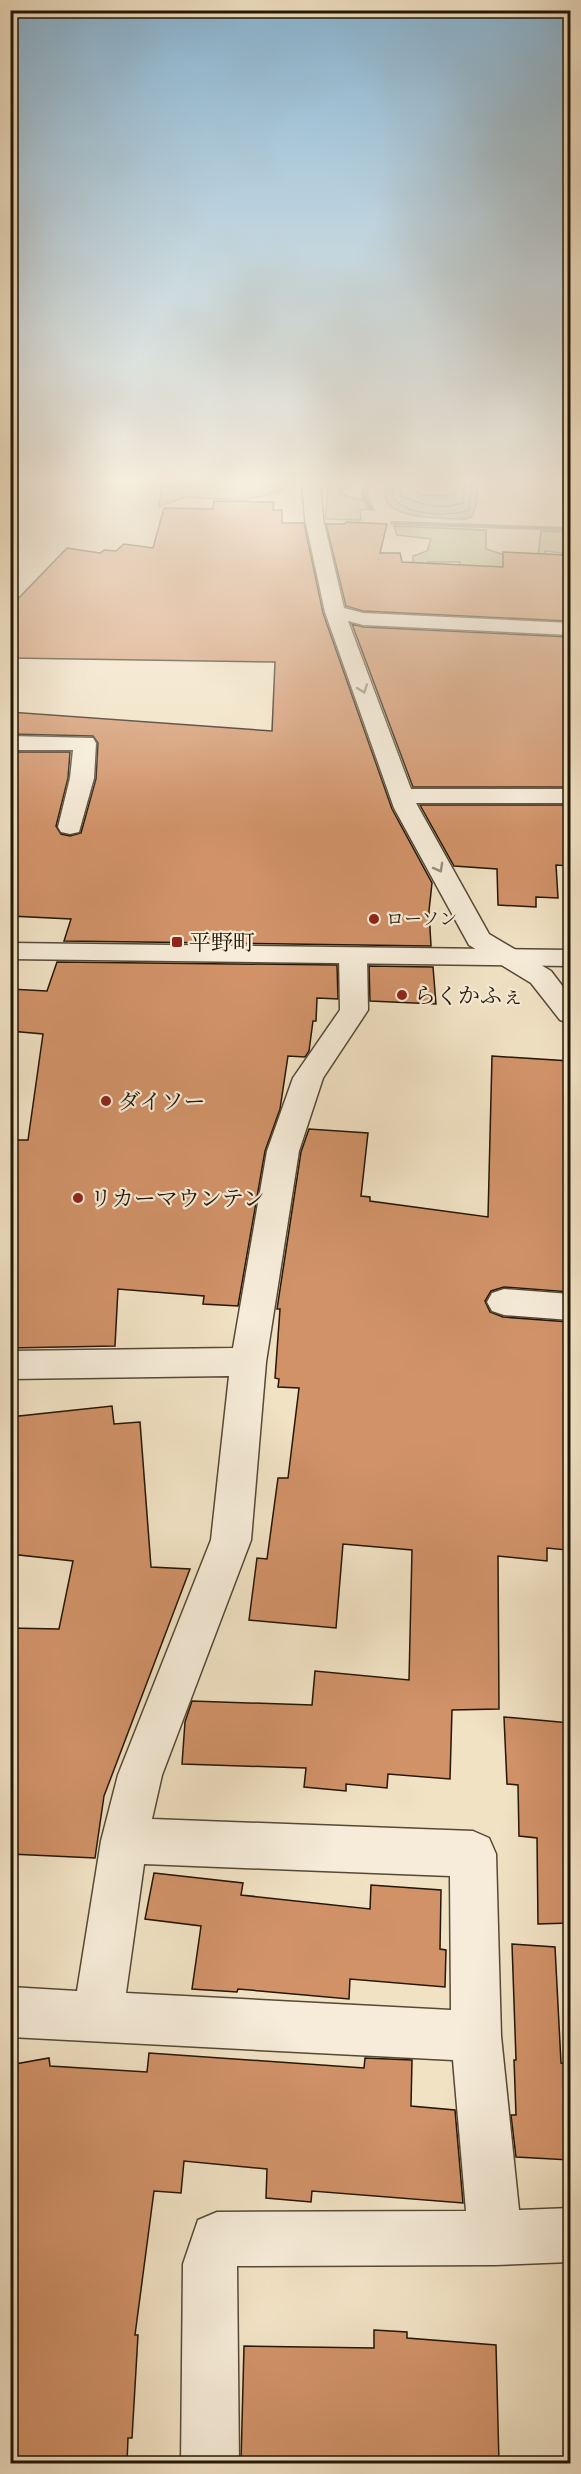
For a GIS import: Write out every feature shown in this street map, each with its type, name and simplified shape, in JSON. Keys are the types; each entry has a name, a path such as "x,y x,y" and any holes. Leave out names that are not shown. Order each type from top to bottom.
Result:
{"street":[{"path":"332,597 406,808 478,939 541,977 570,1014"},
{"path":"335,612 363,619 570,629"},
{"path":"10,743 85,743 82,778 70,827"},
{"path":"402,796 570,796"},
{"path":"10,951 570,958"},
{"path":"98,2014 124,1841 140,1775 231,1540 248,1362 283,1151 308,1078 354,1010 353,956"},
{"path":"504,1302 570,1307"},
{"path":"10,1365 248,1362"},
{"path":"124,1841 473,1854 476,2036 495,2238"},
{"path":"10,2012 98,2014 476,2036"},
{"path":"210,2463 210,2264 217,2239 495,2238 570,2235"}],"green space":[{"path":"404,597 495,597 562,619 567,624 409,617 398,608"}],"building":[{"path":"19,597 320,597 323,613 392,809 432,883 429,911 431,946 64,941 71,919 10,916 10,752 70,752 68,778 56,826 61,834 70,836 81,833 96,779 98,743 93,736 10,734 10,712 272,731 275,662 10,658 10,607"},
{"path":"344,597 567,597 567,621 363,611 346,606"},
{"path":"352,624 363,627 570,637 570,787 413,787"},
{"path":"420,805 570,805 570,866 556,865 558,898 536,897 536,907 498,905 497,869 454,866"},
{"path":"57,962 337,965 338,999 317,998 316,1021 313,1021 309,1051 305,1057 288,1056 280,1109 265,1151 238,1306 203,1304 204,1296 118,1289 115,1346 10,1348 10,1169 15,1140 28,1140 43,1034 10,1031 10,989 47,991"},
{"path":"369,966 433,967 436,1004 370,1001"},
{"path":"492,1056 570,1061 570,1292 504,1287 491,1291 485,1301 490,1312 503,1317 570,1322 570,1535 567,1535 567,1550 547,1548 547,1561 498,1556 499,1709 452,1710 450,1779 388,1774 387,1788 346,1784 346,1791 304,1787 306,1768 182,1764 185,1722 192,1701 312,1705 315,1671 409,1680 412,1550 343,1544 336,1628 249,1620 257,1558 267,1559 278,1478 288,1478 299,1388 278,1387 279,1379 275,1378 280,1309 277,1309 301,1152 309,1129 368,1133 361,1196 370,1197 370,1201 488,1217"},
{"path":"112,1406 114,1424 140,1422 151,1567 190,1569 104,1796 95,1858 10,1854 10,1628 59,1629 73,1561 10,1554 10,1417"},
{"path":"504,1717 570,1723 570,1923 538,1924 537,1838 519,1836 518,1785 507,1784"},
{"path":"154,1873 243,1883 241,1895 370,1909 371,1885 441,1890 440,1949 446,1950 445,1987 350,1979 349,1999 238,1989 237,1992 192,1989 201,1926 145,1919"},
{"path":"512,1944 555,1947 561,2063 570,2064 570,2160 516,2157 511,2115 516,2115"},
{"path":"149,2053 364,2068 365,2058 412,2060 411,2106 455,2110 463,2203 312,2191 311,2202 266,2198 267,2169 184,2161 181,2193 154,2191 135,2335 138,2335 132,2438 128,2438 127,2463 10,2463 10,2065 49,2058 50,2066 147,2072"},
{"path":"374,2330 407,2332 407,2338 496,2345 499,2463 241,2463 244,2346 374,2348"}],"place":[{"name":"ローソン","path":"374,919"},
{"name":"平野町","path":"177,942"},
{"name":"らくかふぇ","path":"402,995"},
{"name":"ダイソー","path":"106,1101"},
{"name":"リカーマウンテン","path":"78,1198"}]}
